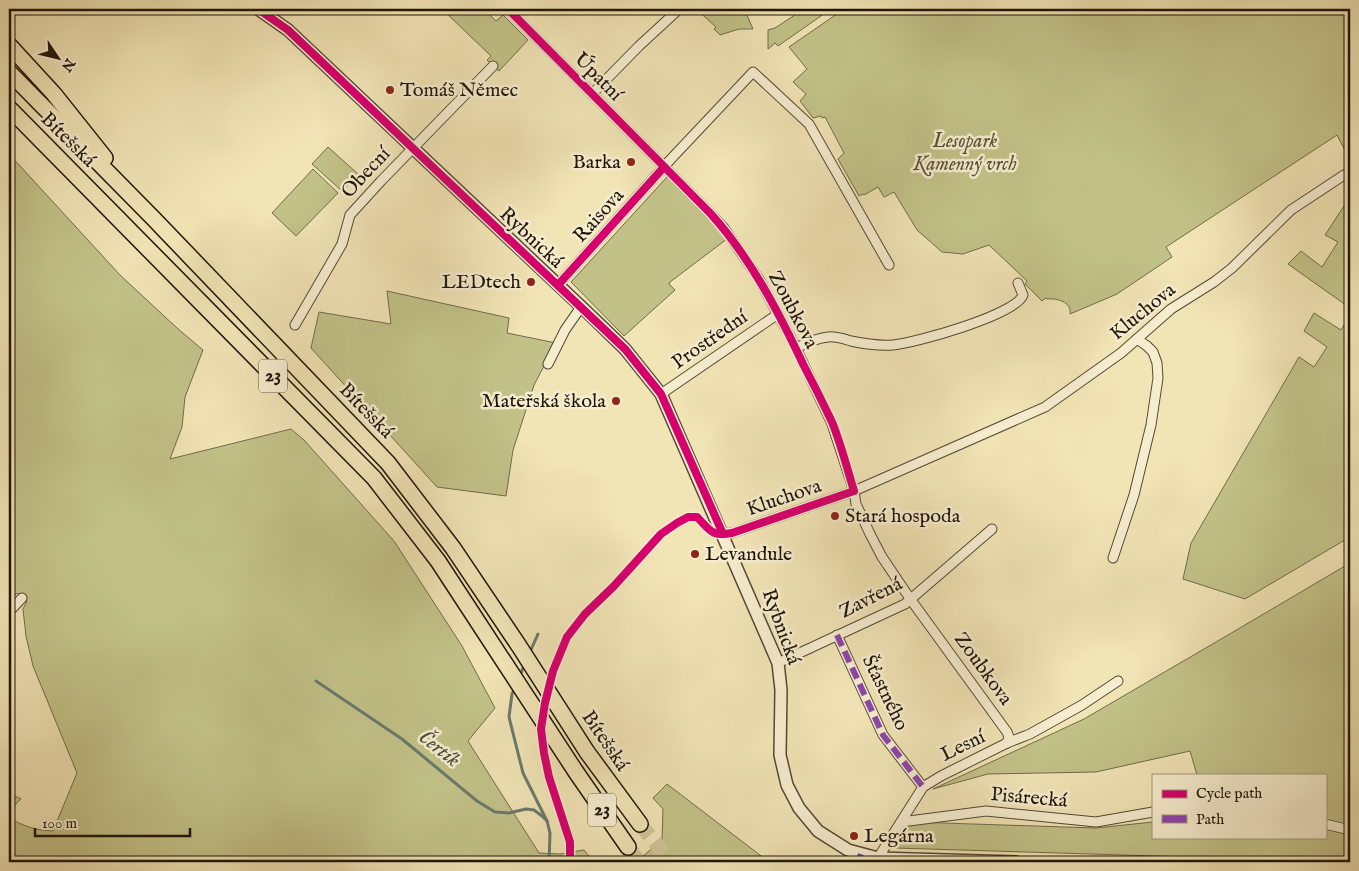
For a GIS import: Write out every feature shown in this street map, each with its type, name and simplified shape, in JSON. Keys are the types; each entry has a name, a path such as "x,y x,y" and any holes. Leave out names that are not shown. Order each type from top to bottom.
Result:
{"highway":[{"path":"9,45 54,94 153,218"},
{"name":"Bítešská","path":"9,72 153,218 388,463 453,548 520,646 586,752 640,824"},
{"name":"Bítešská","path":"9,108 374,478 438,561 576,772 628,847"}],"street":[{"name":"Rybnická","path":"258,9 288,30 582,307 626,349 662,394 778,663 781,690 780,756 787,785 799,808 818,831 860,858 878,858"},
{"name":"Úpatní","path":"508,9 664,167"},
{"path":"592,94 639,46 677,11"},
{"name":"Obecní","path":"295,325 342,244 350,215 493,66"},
{"name":"Raisova","path":"558,285 752,72 809,124 889,266"},
{"name":"Zoubkova","path":"664,167 724,228 759,278 796,348 832,424 854,491 856,504 882,557 1007,732 1009,736 1007,743"},
{"name":"Kluchova","path":"723,534 741,530 854,491 1045,407 1121,353 1171,309 1214,282 1232,268 1291,210 1344,175"},
{"name":"Zoubkova","path":"796,348 818,339 830,337 870,345 892,345 918,340 979,321 1018,303 1023,295 1018,283"},
{"path":"548,364 565,330 582,307"},
{"name":"Prostřední","path":"662,394 778,314"},
{"path":"1113,558 1134,495 1151,424 1158,378 1157,363 1153,352 1137,340"},
{"name":"Zavřená","path":"778,663 902,606 992,529"},
{"path":"9,612 22,598"},
{"name":"Šťastného","path":"837,635 883,735 922,788"},
{"name":"Lesní","path":"878,858 922,788 941,776 1007,743 1030,734 1082,705 1118,681"},
{"name":"Pisárecká","path":"901,822 986,811 1096,822 1152,812"},
{"path":"1326,824 1350,830"},
{"path":"878,858 1016,862"}],"green space":[{"path":"442,9 484,9 496,21 503,15 528,40 499,71 487,60 491,56"},
{"path":"696,9 748,9 745,11 753,29 739,29 720,35 714,29 716,27"},
{"path":"804,9 831,9 778,46 775,43 768,49 768,30 775,28"},
{"name":"Lesopark Kamenný vrch","path":"844,9 1350,9 1350,160 1337,135 1166,247 1172,257 1117,294 1070,314 1069,306 1063,302 1046,298 1042,301 1025,284 1027,281 989,245 963,254 942,252 917,230 894,192 884,197 878,187 859,196 838,159 844,153 825,117 813,118 800,101 806,94 793,82 807,69 789,47"},
{"path":"328,147 358,174 342,191 312,164"},
{"path":"9,154 120,275 203,350 185,397 182,427 170,459 291,429 304,440 394,541 462,646 495,708 468,741 539,853 560,854 584,850 594,862 40,862 41,860 39,862 9,862 9,796 21,799 13,808 13,820 33,828 53,831 77,773 33,666 26,636 23,609 27,601 17,593 12,598 9,596"},
{"path":"313,169 338,193 296,236 272,213"},
{"path":"667,177 727,239 670,282 669,284 675,290 624,336 571,282"},
{"path":"1350,197 1350,308 1288,264 1301,251 1322,267 1338,242 1325,235"},
{"path":"387,291 509,318 507,333 556,343 534,385 513,450 506,496 437,487 311,348 319,312 391,324"},
{"path":"1314,313 1341,330 1350,315 1350,537 1245,599 1183,579 1191,543 1299,357 1314,367 1327,347 1304,331"},
{"path":"1350,563 1350,862 895,848 911,822 1096,828 1152,822 1152,838 1326,838 1326,774 1197,774 1190,751 1096,772 988,774 933,789 1084,719"},
{"path":"667,784 769,862 636,862 662,840 663,809 653,798"}],"waterway":[{"name":"Čertík","path":"529,654 538,634"},
{"name":"Čertík","path":"519,677 525,664"},
{"name":"Čertík","path":"316,681 402,739 477,801 495,812 509,813 526,809 534,810 547,821"},
{"name":"Čertík","path":"515,687 512,694 509,717 523,773 547,821 550,833 549,862"}],"tunnel":[{"path":"640,824 671,862"},
{"path":"628,847 639,862"}],"marked path":[{"path":"837,635 883,735 923,787"},
{"path":"858,862 861,854"}],"cycle path":[{"path":"258,9 288,30 625,349 661,394 723,534"},
{"path":"508,9 710,213 738,248 784,324 829,415 854,491 732,533 715,533 708,529 697,517 688,517 661,534 614,586 585,614 567,637 553,671 541,729 549,777 570,842 570,862"},
{"path":"558,285 664,167"}],"place":[{"name":"Tomáš Němec","path":"390,90"},
{"name":"Barka","path":"631,162"},
{"name":"LEDtech","path":"531,282"},
{"name":"Mateřská škola","path":"616,401"},
{"name":"Stará hospoda","path":"835,516"},
{"name":"Levandule","path":"695,554"},
{"name":"Legárna","path":"854,836"}]}
